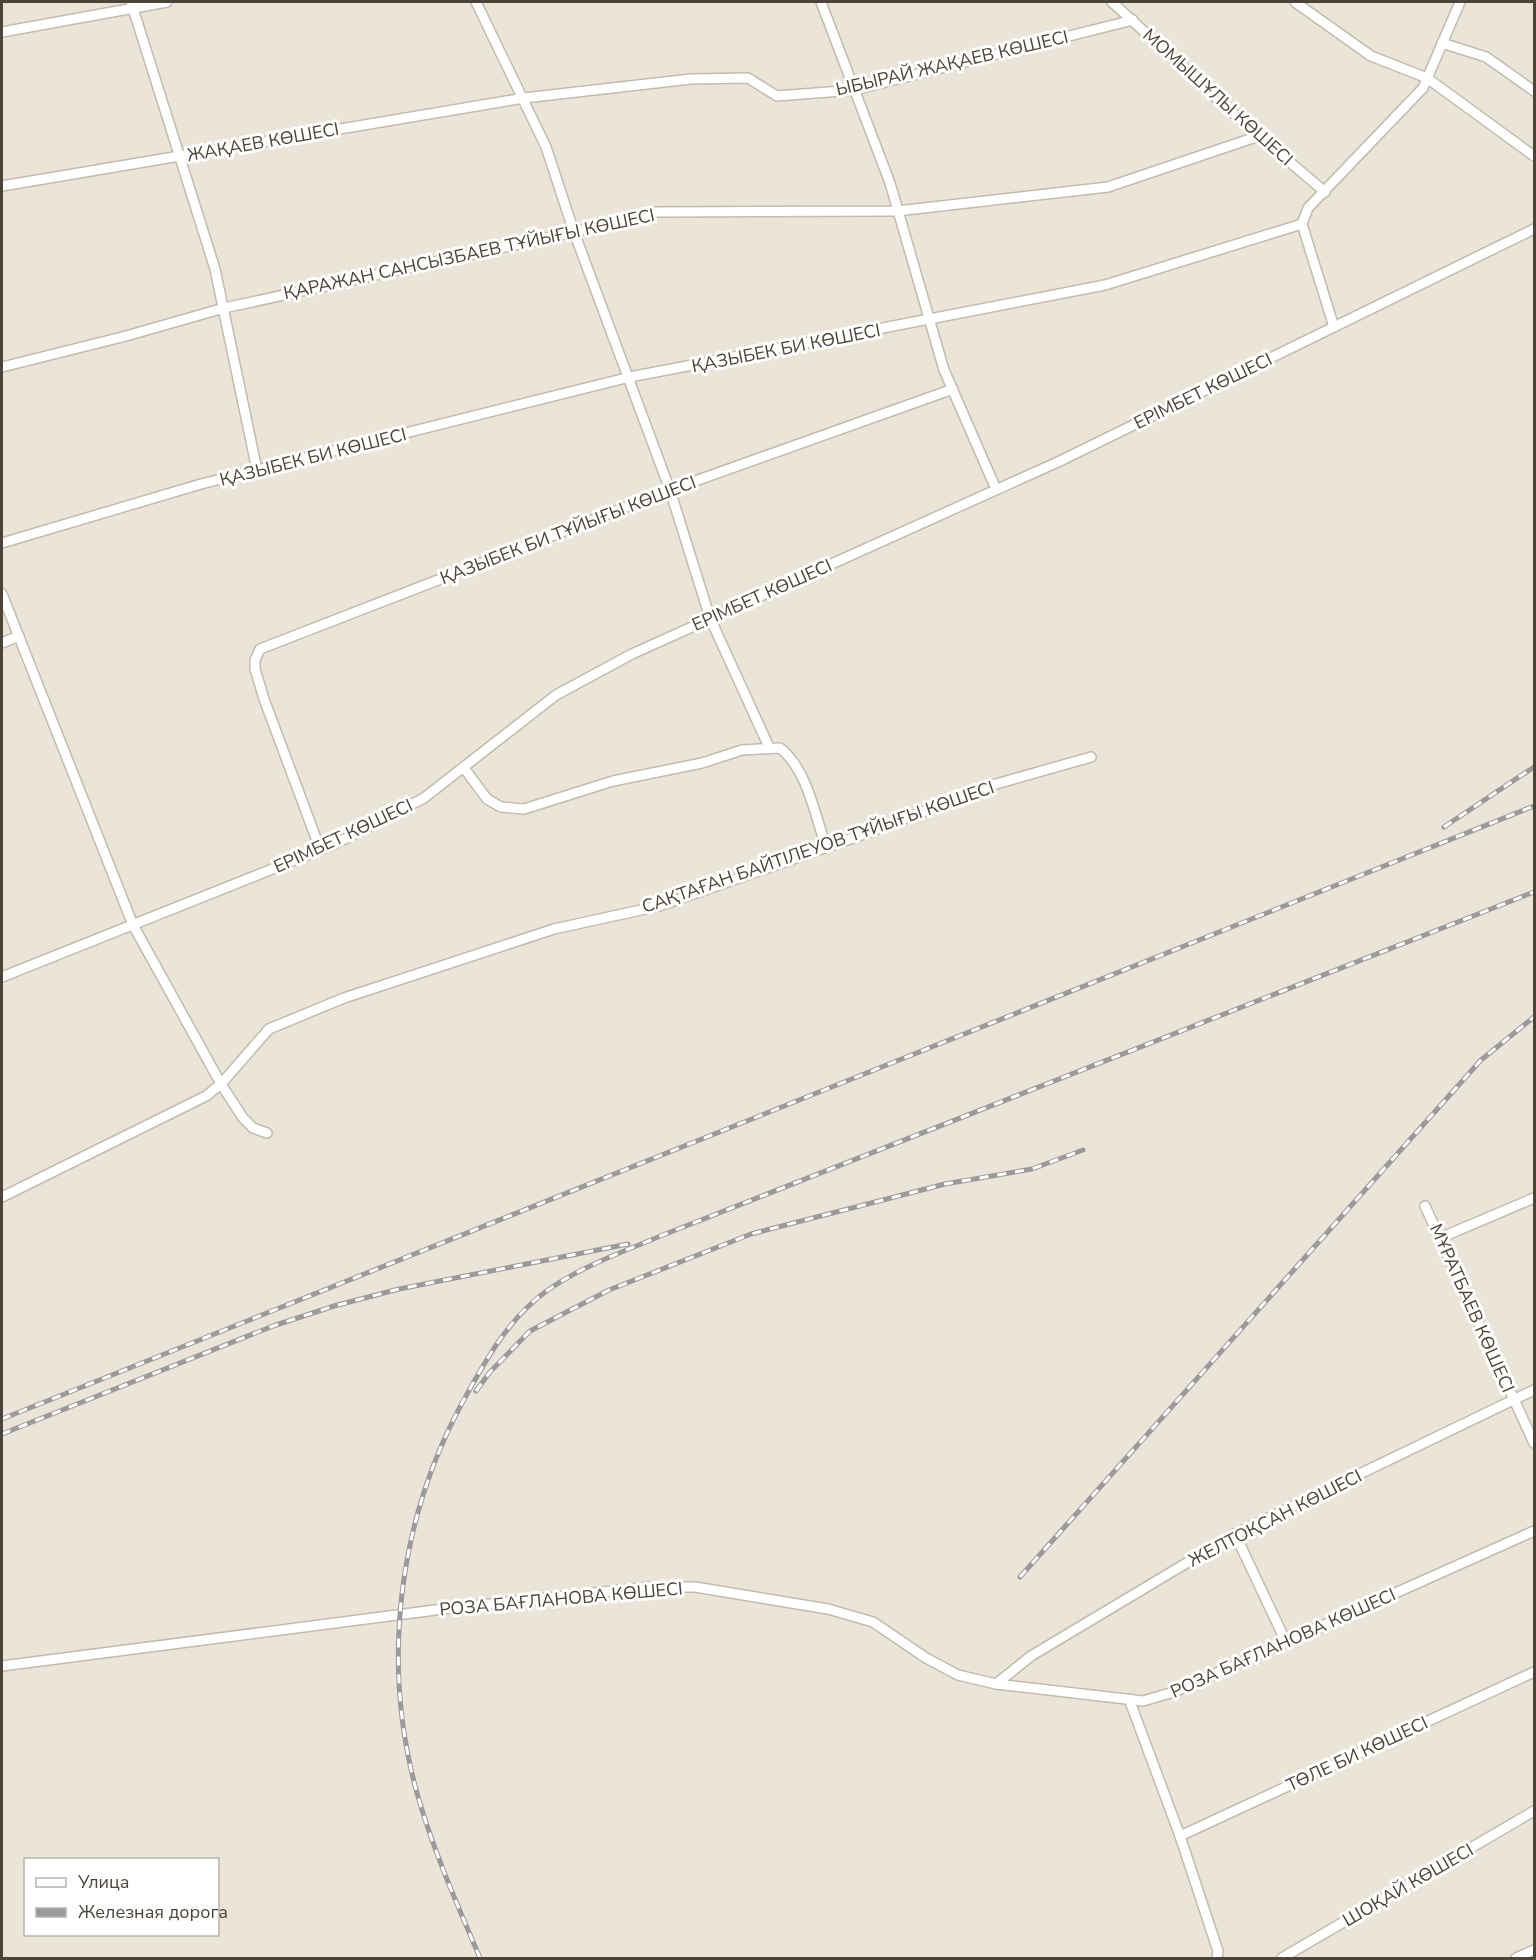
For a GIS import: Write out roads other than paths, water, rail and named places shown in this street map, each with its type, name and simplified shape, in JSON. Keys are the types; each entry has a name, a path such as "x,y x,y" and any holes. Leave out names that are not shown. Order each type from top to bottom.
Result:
{"street":[{"path":"2,32 132,5 166,2"},
{"path":"476,2 546,147 574,232 630,377 670,490 710,618 769,747"},
{"path":"821,2 897,211 944,370 996,489"},
{"name":"МОМЫШҰЛЫ КӨШЕСІ","path":"1112,2 1259,136 1325,192"},
{"path":"1295,2 1371,56 1427,78 1534,156"},
{"path":"1334,327 1302,224 1308,208 1423,88 1460,2"},
{"path":"132,5 215,269 257,470"},
{"name":"ЫБЫРАЙ ЖАҚАЕВ КӨШЕСІ","path":"524,98 691,79 748,78 777,96 854,90 1133,20"},
{"path":"1442,43 1486,57 1534,91"},
{"name":"ЖАҚАЕВ КӨШЕСІ","path":"2,186 524,98"},
{"name":"ҚАРАЖАН САНСЫЗБАЕВ ТҰЙЫҒЫ КӨШЕСІ","path":"2,367 126,336 224,308 574,232 655,212 897,211 1108,187 1259,136"},
{"name":"ҚАЗЫБЕК БИ КӨШЕСІ","path":"2,543 257,470 630,377 929,321 1105,285 1302,224"},
{"name":"ЕРІМБЕТ КӨШЕСІ","path":"2,977 379,823 415,803 464,768 556,695 632,654 996,489 1534,229"},
{"name":"ҚАЗЫБЕК БИ ТҰЙЫҒЫ КӨШЕСІ","path":"320,849 255,669 255,660 260,650 670,490 953,389"},
{"path":"2,594 133,925 221,1084 243,1118 253,1128 267,1133"},
{"path":"2,643 19,636"},
{"path":"464,768 487,799 501,807 524,809 613,781 702,763 742,750 780,748 791,757 810,799 826,848"},
{"name":"САҚТАҒАН БАЙТІЛЕУОВ ТҰЙЫҒЫ КӨШЕСІ","path":"2,1197 160,1121 206,1096 221,1084 269,1029 344,998 554,929 658,906 826,848 996,784 1091,757"},
{"path":"1440,1238 1534,1198"},
{"name":"МҰРАТБАЕВ КӨШЕСІ","path":"1425,1206 1534,1443"},
{"name":"ЖЕЛТОҚСАН КӨШЕСІ","path":"996,1684 1031,1656 1235,1534 1534,1390"},
{"name":"РОЗА БАҒЛАНОВА КӨШЕСІ","path":"2,1666 466,1606 650,1587 695,1587 828,1609 873,1622 926,1658 958,1676 996,1684 1143,1701 1174,1692 1534,1531"},
{"path":"1235,1534 1286,1642"},
{"name":"ТӨЛЕ БИ КӨШЕСІ","path":"1180,1836 1534,1672"},
{"path":"1129,1699 1180,1836 1218,1951 1217,1959"},
{"name":"ШОҚАЙ КӨШЕСІ","path":"1282,1959 1534,1811"},
{"path":"1516,1959 1534,1950"}],"railway":[{"path":"1444,827 1534,767"},
{"path":"2,1419 1534,806"},
{"path":"480,1958 438,1856 417,1793 406,1744 400,1695 398,1645 402,1595 410,1546 422,1497 461,1405 498,1342 521,1314 561,1281 619,1253 1534,892"},
{"path":"1020,1577 1481,1060 1534,1017"},
{"path":"476,1391 490,1372 530,1331 609,1290 751,1234 945,1184 1032,1169 1083,1150"},
{"path":"2,1434 273,1326 334,1306 399,1289 628,1244"}]}
